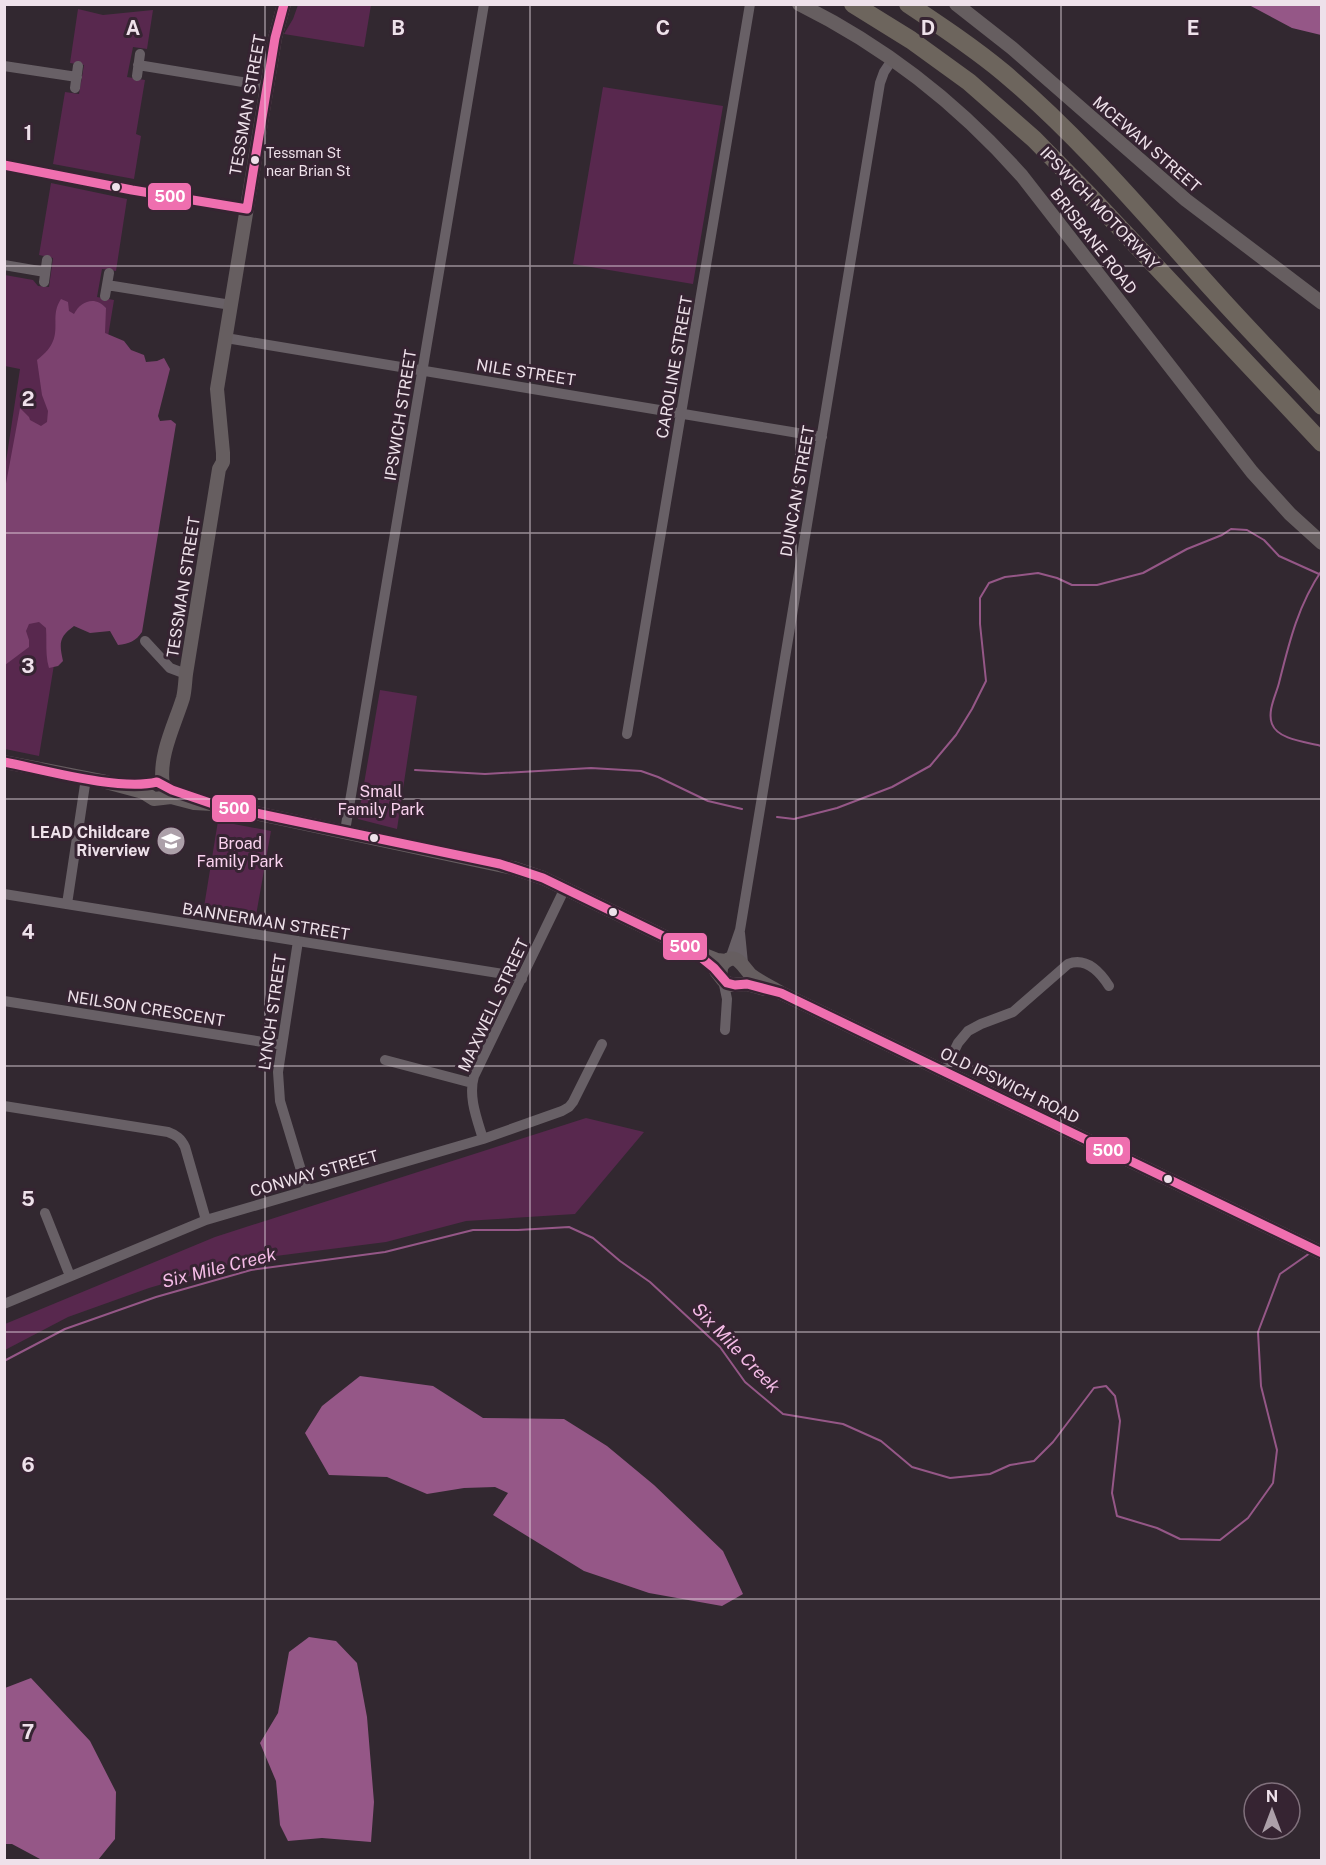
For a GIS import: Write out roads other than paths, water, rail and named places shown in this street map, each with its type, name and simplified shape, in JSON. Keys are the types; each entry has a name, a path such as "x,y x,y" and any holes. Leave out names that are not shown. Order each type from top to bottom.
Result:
{"highway":[{"name":"IPSWICH MOTORWAY","path":"853,4 911,40 961,76 1034,139 1322,443"},
{"name":"IPSWICH MOTORWAY","path":"908,4 995,66 1046,111 1115,182 1322,406"}],"main road":[{"name":"TESSMAN STREET","path":"157,789 168,742 183,698 219,469 223,462 217,389 275,38 284,4"},
{"name":"BRISBANE ROAD","path":"799,4 841,27 892,60 931,88 987,138 1022,176 1231,446 1290,514 1322,543"},
{"name":"MCEWAN STREET","path":"956,4 1012,48 1186,200 1322,303"},
{"name":"OLD IPSWICH ROAD","path":"4,762 157,789 213,804 513,868 543,878 692,950 717,960 736,963 781,993 1322,1253"},
{"name":"OLD IPSWICH ROAD","path":"692,950 729,981 781,993"},
{"path":"736,963 745,977 729,981 721,968 736,963"}],"street":[{"name":"IPSWICH STREET","path":"345,831 484,4"},
{"name":"CAROLINE STREET","path":"627,734 750,4"},
{"name":"DUNCAN STREET","path":"736,963 755,831 880,83 892,60"},
{"path":"138,65 267,86"},
{"path":"4,66 76,83 78,66"},
{"path":"4,165 247,209"},
{"path":"4,265 44,277 47,260"},
{"path":"109,273 106,291 231,305"},
{"name":"NILE STREET","path":"226,338 822,437"},
{"path":"145,641 170,668 186,674"},
{"path":"67,904 86,778"},
{"name":"MAXWELL STREET","path":"483,1139 472,1098 472,1083 565,888"},
{"name":"BANNERMAN STREET","path":"4,894 516,976 522,979"},
{"name":"LYNCH STREET","path":"298,941 278,1072 279,1094 307,1190"},
{"path":"944,1072 958,1042 968,1030 1013,1012 1068,964 1076,962 1086,964 1103,977 1109,986"},
{"path":"725,1030 729,981"},
{"name":"NEILSON CRESCENT","path":"4,1001 282,1045"},
{"name":"CONWAY STREET","path":"4,1304 206,1220 483,1139 569,1107 577,1096 602,1044"},
{"path":"385,1060 472,1083"},
{"path":"4,1106 179,1137 185,1147 206,1220"},
{"path":"45,1213 70,1276"}],"waterway":[{"path":"777,817 794,819 837,808 892,787 930,766 956,735 986,681 980,624 980,598 989,583 1005,577 1038,573 1072,585 1097,585 1143,573 1231,529 1247,530 1264,540 1279,556 1319,574"},
{"name":"Six Mile Creek","path":"1322,570 1295,625 1272,703 1271,714 1272,724 1280,734 1294,740 1322,746"},
{"path":"415,770 485,774 591,768 641,771 708,801 742,809"},
{"name":"Six Mile Creek","path":"4,1361 65,1329 156,1297 251,1270 385,1252 473,1230 569,1227 593,1238 650,1282 720,1347 745,1382 783,1414 843,1424 881,1441 912,1467 950,1478 990,1474 1010,1465 1034,1461 1053,1442 1094,1388 1106,1386 1115,1396 1120,1421 1112,1493 1117,1516 1157,1528 1180,1539 1220,1540 1248,1518 1273,1483 1277,1450 1261,1386 1258,1332 1280,1274 1310,1253"}],"place":[{"name":"Tessman St near Brian St","path":"255,160"},
{"name":"LEAD Childcare Riverview","path":"171,841"}],"park label":[{"name":"Small Family Park","path":"381,800"},
{"name":"Broad Family Park","path":"240,852"}]}
